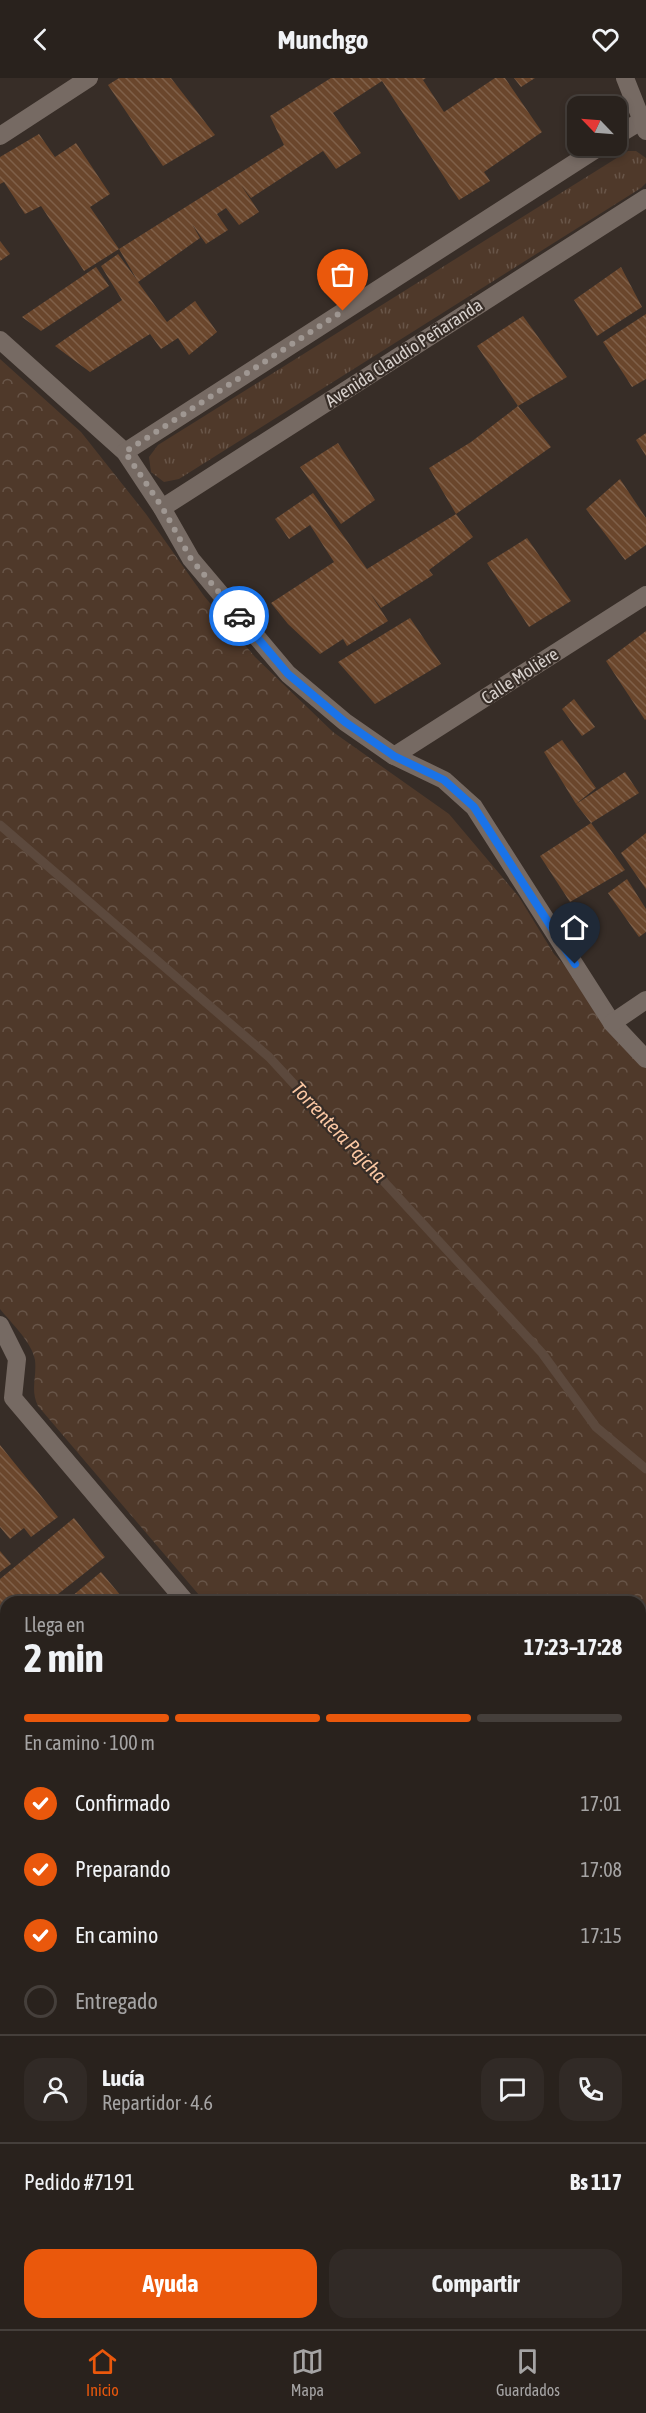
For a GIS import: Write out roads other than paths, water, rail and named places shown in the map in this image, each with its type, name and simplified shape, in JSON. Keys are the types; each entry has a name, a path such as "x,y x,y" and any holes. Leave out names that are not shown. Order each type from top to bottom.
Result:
{"street":[{"path":"0,136 89,78"},
{"path":"625,78 645,123 627,131"},
{"path":"125,452 585,156"},
{"name":"Avenida Claudio Peñaranda","path":"162,507 646,198"},
{"path":"0,340 125,452 162,507 191,559 288,674 345,722 394,756 444,780 474,807 612,1023 646,1059"},
{"name":"Calle Molière","path":"394,756 646,595"},
{"path":"612,1023 646,1000"},
{"path":"0,1324 17,1359 6,1403 181,1596"}],"waterway":[{"name":"Torrentera Pajcha","path":"0,825 269,1057 542,1353 596,1427 646,1469"}]}
